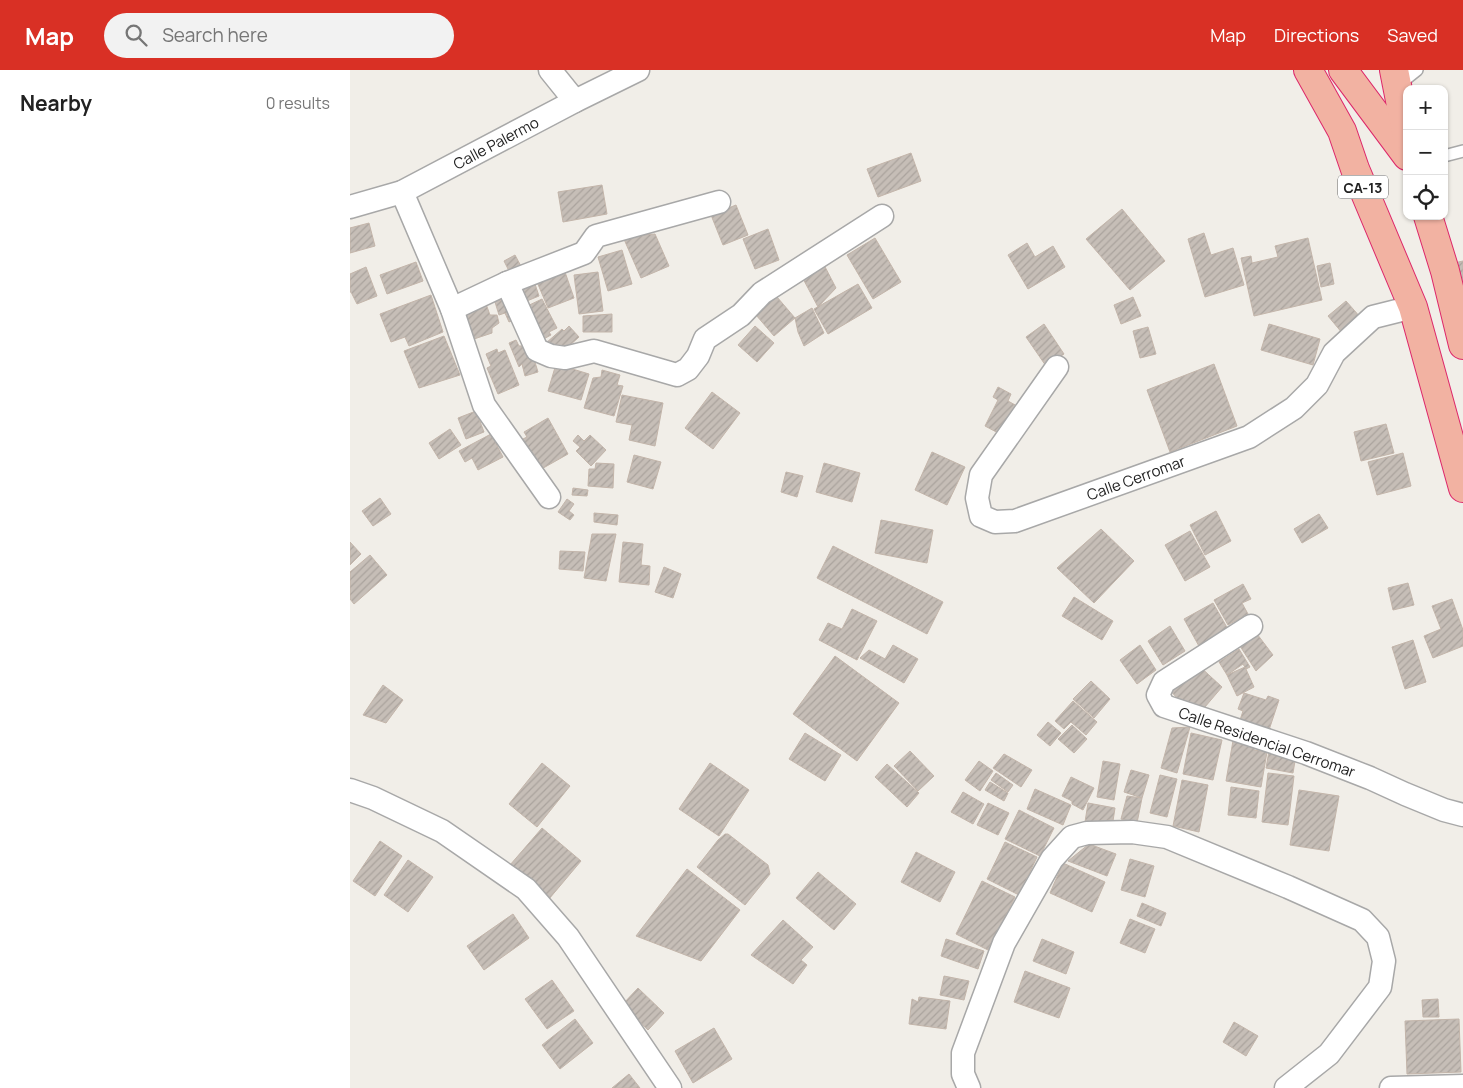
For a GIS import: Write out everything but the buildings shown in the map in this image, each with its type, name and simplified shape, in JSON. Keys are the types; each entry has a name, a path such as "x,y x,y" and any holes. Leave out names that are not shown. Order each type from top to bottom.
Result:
{"highway":[{"name":"CA-13","path":"1308,70 1342,131 1355,169 1414,307 1463,488"},
{"path":"1343,70 1403,151"},
{"path":"1403,75 1407,130"},
{"path":"1429,220 1445,271 1461,335"}],"street":[{"path":"550,70 575,101"},
{"name":"Calle Palermo","path":"350,207 402,192 638,70"},
{"path":"402,192 452,309 484,405 549,497"},
{"path":"452,309 507,283 584,253 596,236 720,202"},
{"path":"507,283 537,350 551,356 566,358 594,351 677,375 688,369 698,356 705,338 741,315 762,293 882,216"},
{"name":"Calle Cerromar","path":"1057,367 981,475 977,498 981,516 995,522 1015,521 1249,437 1294,408 1317,385 1334,353 1373,317 1414,307"},
{"name":"Calle Residencial Cerromar","path":"1251,626 1164,682 1158,695 1164,706 1306,753 1444,810 1463,815"},
{"path":"350,790 373,798 442,831 526,888 568,937 670,1088"},
{"path":"969,1088 963,1074 963,1053 1004,943 1052,859 1072,837 1096,832 1132,832 1167,837 1362,920 1378,938 1384,961 1380,987 1329,1054 1286,1088"},
{"path":"1391,1088 1463,1086"}],"lane":[{"path":"1448,155 1463,151"}]}
